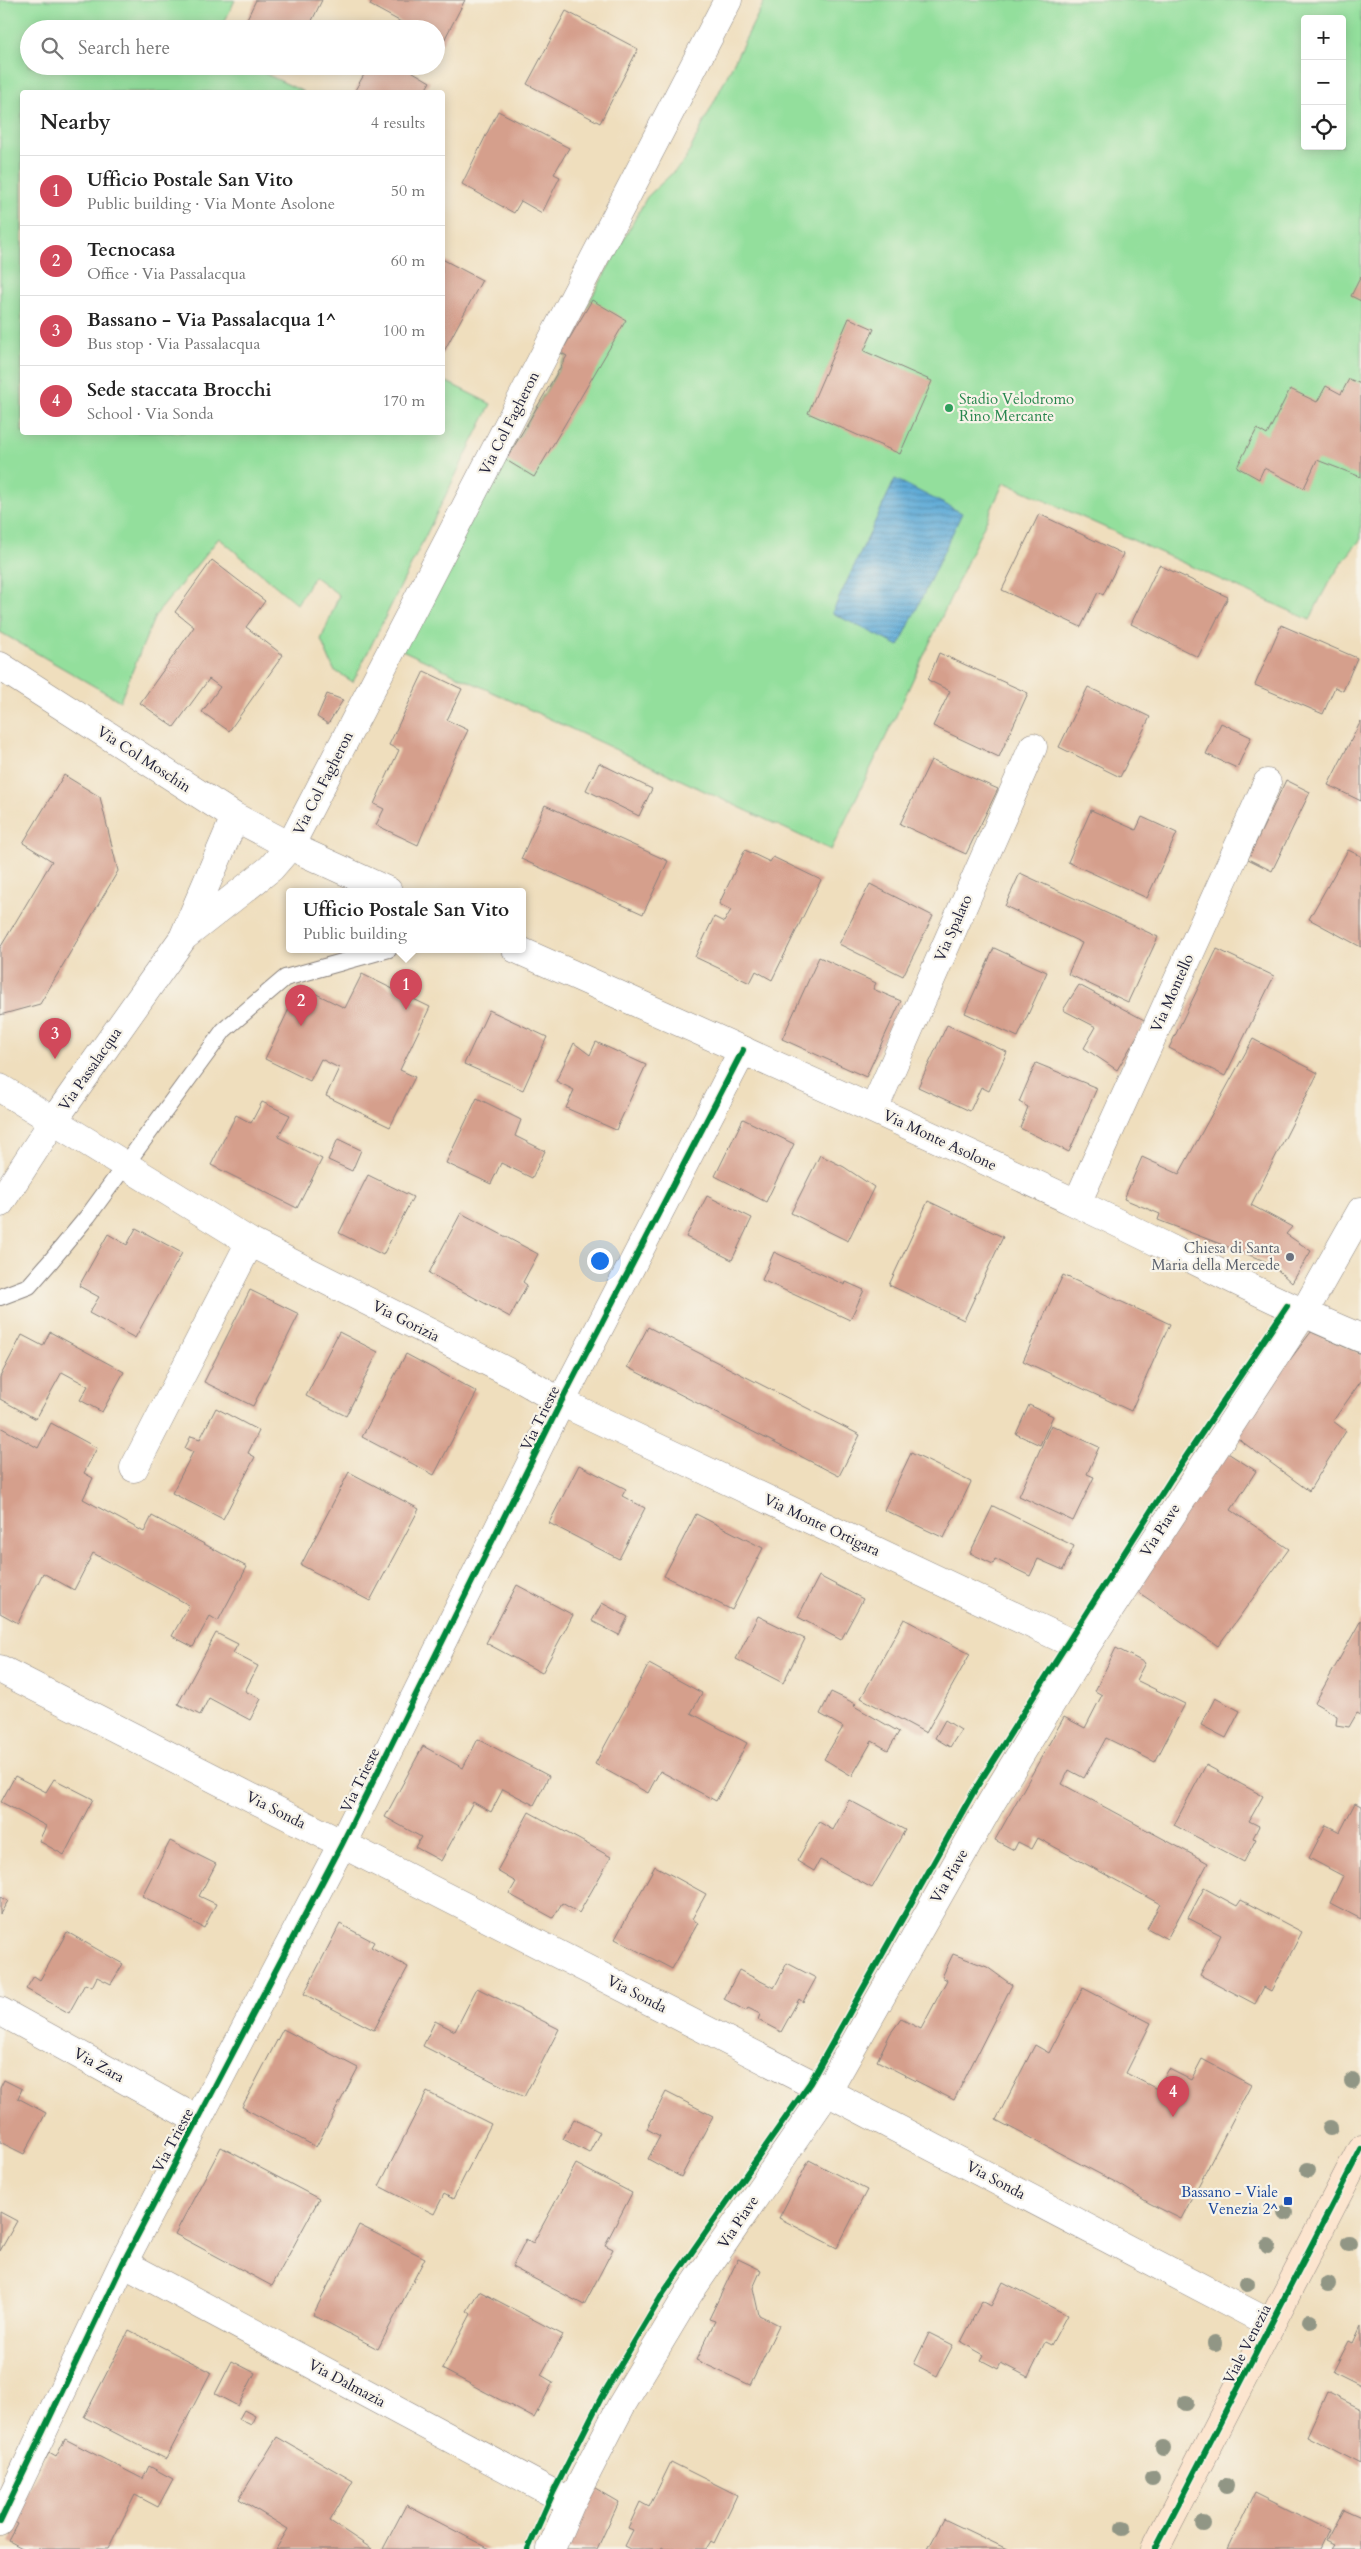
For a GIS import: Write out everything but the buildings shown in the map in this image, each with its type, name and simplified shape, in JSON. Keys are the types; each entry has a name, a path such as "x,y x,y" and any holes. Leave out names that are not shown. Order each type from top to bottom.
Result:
{"main road":[{"name":"Viale Venezia","path":"1155,2549 1361,2149"}],"street":[{"name":"Via Col Fagheron","path":"183,938 271,868 290,846 728,0"},
{"name":"Via Col Moschin","path":"0,666 235,817 290,846"},
{"name":"Via Spalato","path":"874,1109 1033,747"},
{"name":"Via Montello","path":"1076,1203 1267,783"},
{"path":"183,938 235,817"},
{"path":"290,846 381,888"},
{"name":"Via Passalacqua","path":"0,1203 54,1120 183,938"},
{"name":"Via Monte Asolone","path":"525,953 874,1109 1076,1203 1303,1314 1361,1338"},
{"name":"Via Trieste","path":"0,2522 11,2472 123,2263 342,1844 561,1402 743,1050"},
{"name":"Via Gorizia","path":"0,1088 250,1242 516,1376 561,1402"},
{"name":"Via Piave","path":"551,2549 571,2503 621,2406 689,2293 827,2092 991,1803 1084,1649 1303,1314 1361,1211"},
{"path":"134,1468 250,1242"},
{"name":"Via Monte Ortigara","path":"561,1402 1084,1649"},
{"name":"Via Sonda","path":"0,1669 827,2092 1271,2324"},
{"name":"Via Zara","path":"0,2011 198,2120"},
{"name":"Via Dalmazia","path":"123,2263 571,2503"}],"lane":[{"path":"0,1297 29,1286 88,1216 224,1030 285,978 375,953"}],"green space":[{"path":"0,0 235,0 225,20 20,20 20,75 268,75 300,90 20,90 20,435 445,435 445,381 491,404 353,682 334,670 321,640 339,595 314,576 297,604 219,538 155,616 120,701 0,632"},
{"name":"Stadio Velodromo Rino Mercante","path":"765,0 1361,0 1361,539 1332,578 1310,620 1004,482 895,718 831,850 400,649 486,492 566,356 561,353 647,197 684,162"}],"water":[{"path":"895,479 962,513 899,646 832,613"}],"cycle path":[{"path":"0,2522 123,2263 342,1844 561,1402 743,1050"},
{"path":"528,2549 553,2493 601,2398 664,2292 810,2083 974,1791 1171,1479 1287,1306"},
{"path":"1155,2549 1361,2149"}],"place":[{"name":"Stadio Velodromo Rino Mercante","path":"949,408"},
{"name":"Ufficio Postale San Vito","path":"406,1010"},
{"name":"Tecnocasa","path":"301,1026"},
{"name":"Bassano - Via Passalacqua 1^","path":"55,1059"},
{"name":"Chiesa di Santa Maria della Mercede","path":"1290,1257"},
{"name":"Sede staccata Brocchi","path":"1173,2117"},
{"name":"Bassano - Viale Venezia 2^","path":"1288,2201"}]}
